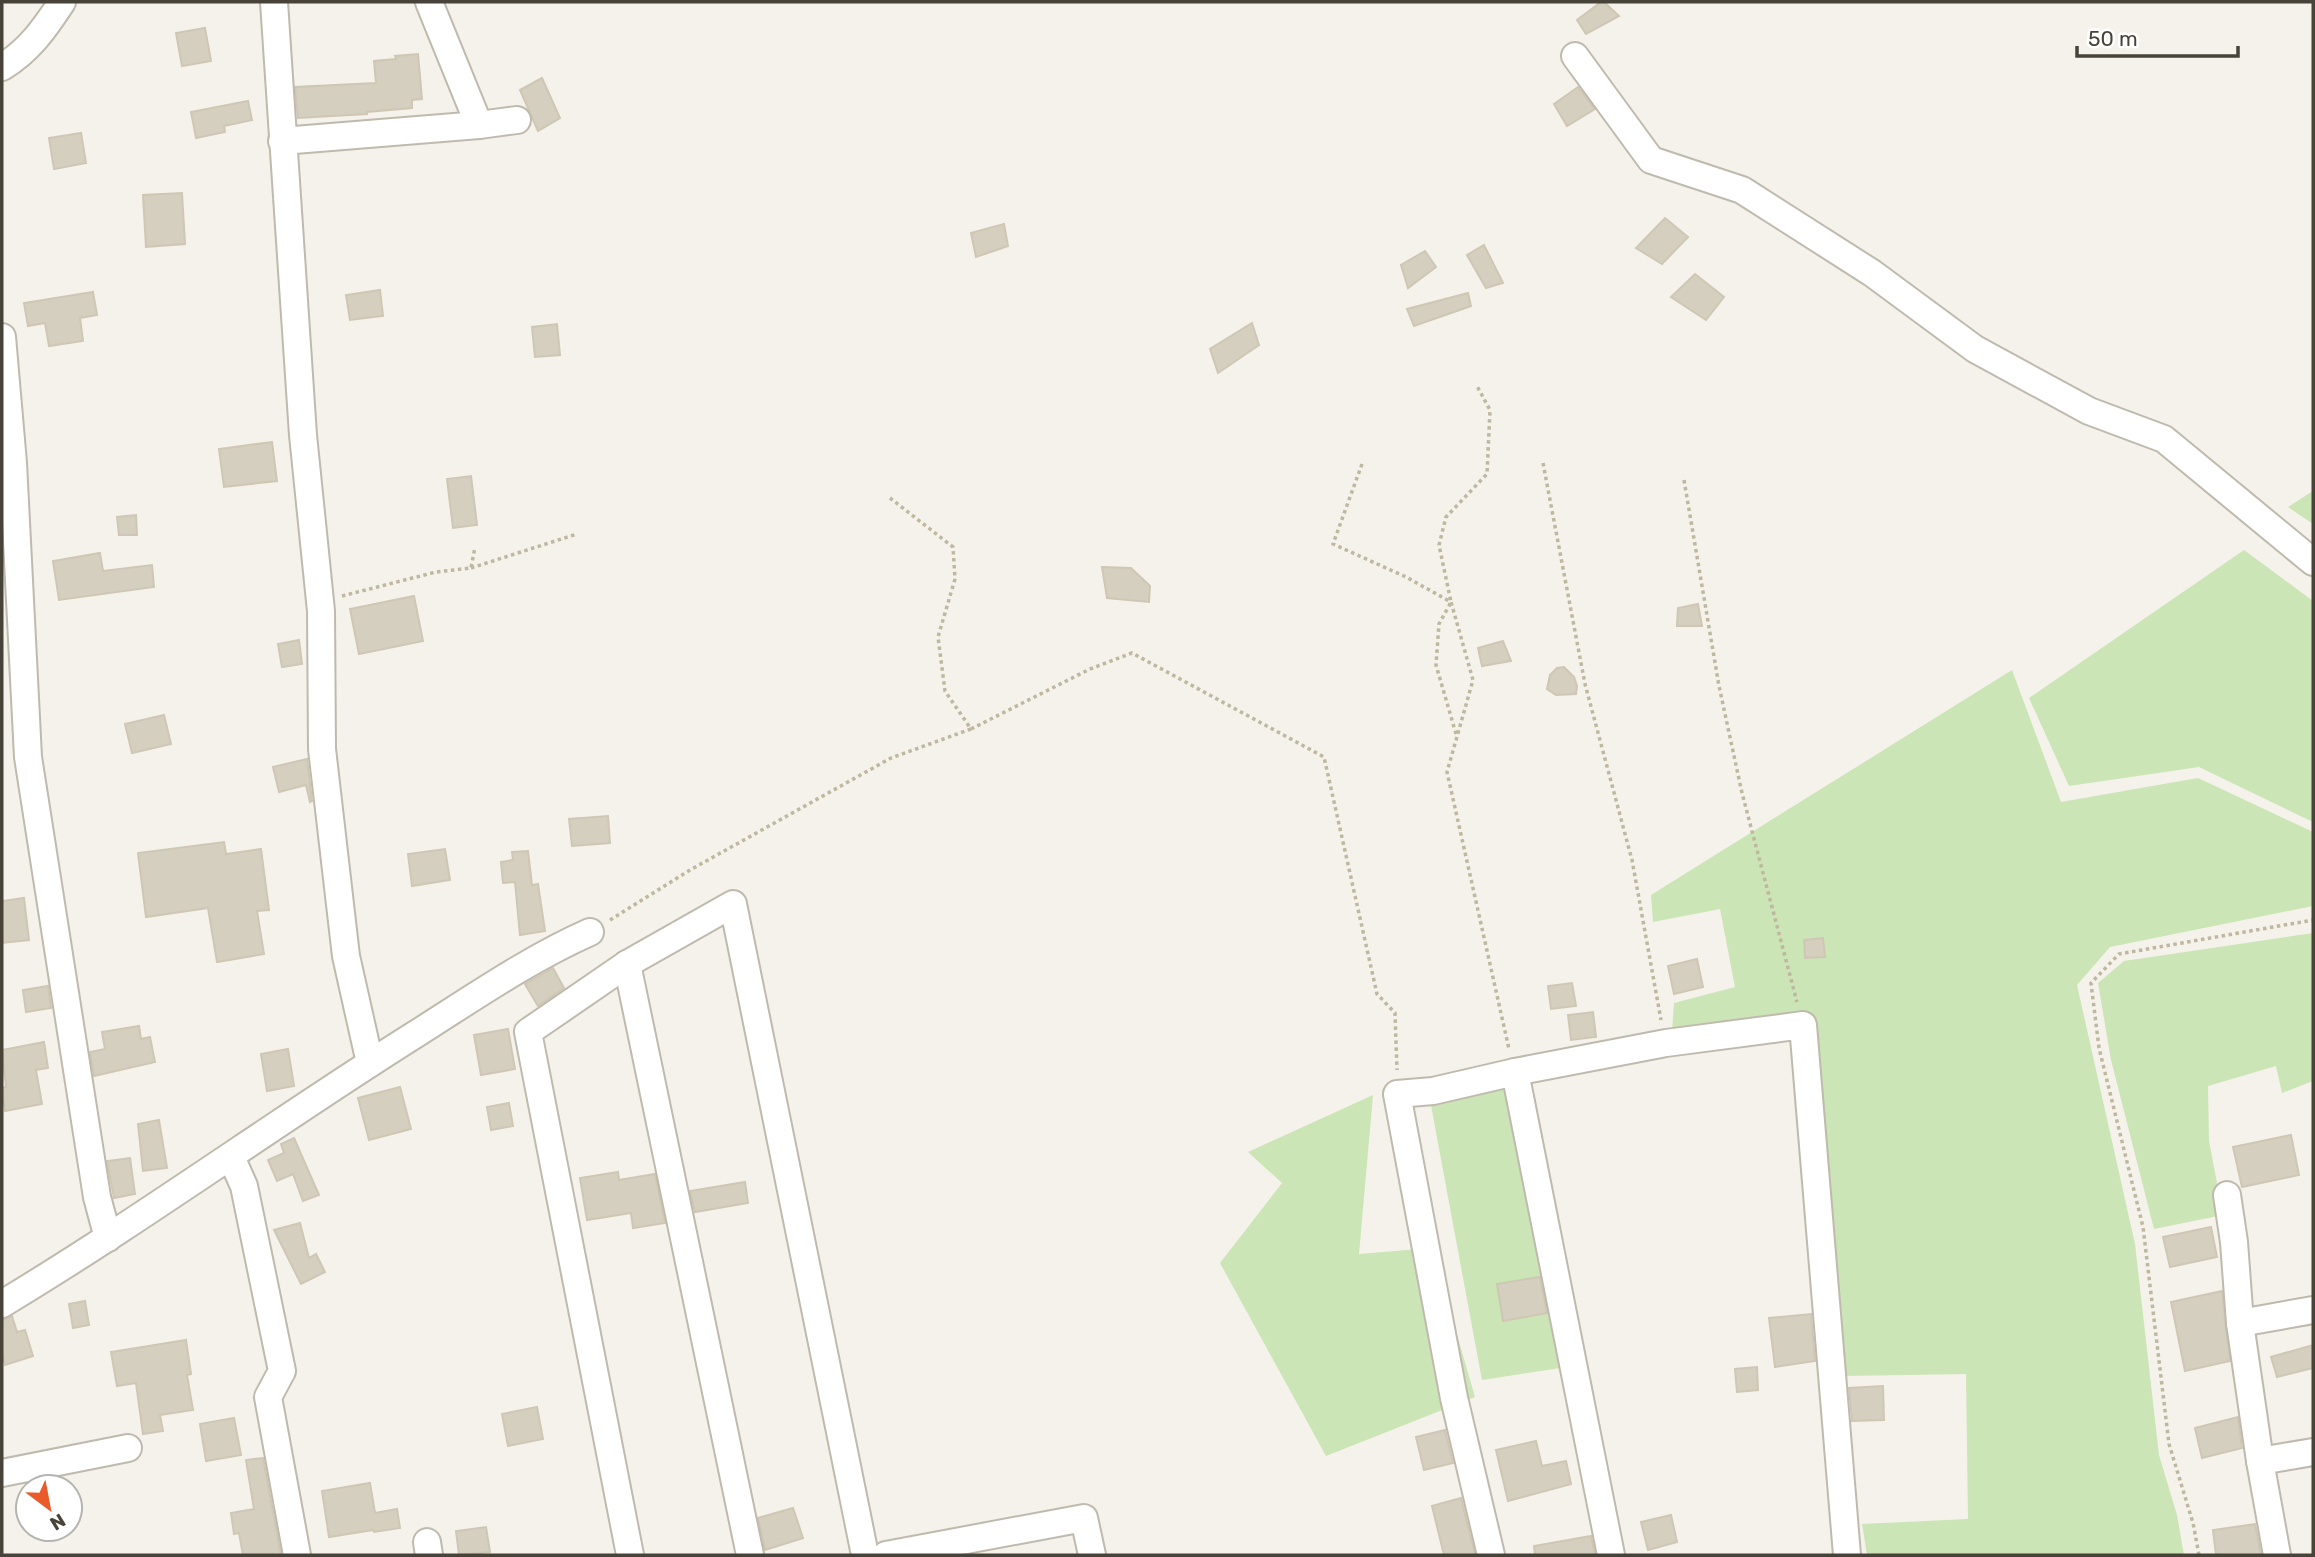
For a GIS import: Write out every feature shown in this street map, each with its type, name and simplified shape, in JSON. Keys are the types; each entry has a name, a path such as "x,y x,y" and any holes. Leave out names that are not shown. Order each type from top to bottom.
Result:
{"street":[{"path":"2,67 18,57 39,36 62,2"},
{"path":"274,2 303,435 321,611 322,749 346,956 370,1062"},
{"path":"429,2 479,125"},
{"path":"1575,56 1651,160 1742,190 1872,273 1975,349 2089,411 2164,439 2313,562"},
{"path":"282,141 517,120"},
{"path":"2,337 12,463 27,757 97,1197 108,1238"},
{"path":"630,1555 527,1032 627,964 733,904 866,1555"},
{"path":"2,1304 108,1238 370,1062 511,975 590,932"},
{"path":"627,964 750,1555"},
{"path":"1491,1555 1454,1398 1397,1094 1433,1091 1666,1043 1803,1025 1847,1555"},
{"path":"1515,1072 1611,1555"},
{"path":"231,1157 244,1186 282,1371 268,1396 297,1555"},
{"path":"2227,1195 2234,1242 2240,1323 2277,1555"},
{"path":"2240,1323 2313,1310"},
{"path":"2,1473 128,1448"},
{"path":"2260,1461 2313,1452"},
{"path":"886,1555 983,1547 1084,1518 1092,1555"}],"path":[{"path":"1477,386 1490,410 1487,474 1446,517 1439,545 1451,602 1473,680 1447,772 1515,1072"},
{"path":"1543,463 1585,684 1632,860 1666,1043"},
{"path":"1362,464 1333,544 1406,577 1451,602"},
{"path":"1684,480 1719,686 1739,780 1803,1025"},
{"path":"890,498 953,547 955,579 938,637 945,691 971,729"},
{"path":"321,611 338,597 436,572 471,568 576,534"},
{"path":"471,568 475,547"},
{"path":"1451,602 1440,624 1436,665 1457,736"},
{"path":"590,932 690,870 891,758 971,729 1090,669 1132,653 1324,757 1377,994 1395,1013 1397,1094"},
{"path":"2199,1555 2193,1523 2169,1444 2143,1227 2099,1048 2091,983 2119,954 2313,920"}],"green space":[{"path":"2313,491 2313,524 2288,507"},
{"path":"2244,550 2313,601 2313,822 2199,767 2069,786 2029,698"},
{"path":"2012,670 2061,802 2198,778 2313,832 2313,906 2110,947 2077,985 2135,1244 2159,1455 2177,1515 2184,1555 1867,1555 1862,1524 1968,1519 1966,1374 1844,1376 1813,1021 1672,1032 1674,1003 1735,987 1720,909 1653,922 1651,895"},
{"path":"2313,933 2313,1081 2282,1093 2276,1066 2208,1086 2209,1141 2223,1215 2154,1229 2111,1060 2098,983 2124,961"},
{"path":"1525,1081 1587,1364 1482,1380 1430,1100"},
{"path":"1373,1095 1359,1254 1432,1248 1475,1397 1326,1456 1220,1263 1282,1183 1248,1152"}],"building":[{"path":"1601,2 1619,16 1586,34 1577,20"},
{"path":"205,28 211,61 182,66 176,33"},
{"path":"418,54 422,99 412,100 412,108 298,118 295,87 376,83 374,61"},
{"path":"542,78 560,118 538,131 520,90"},
{"path":"1578,87 1595,109 1567,126 1554,104"},
{"path":"248,101 252,120 224,126 225,132 196,138 191,112"},
{"path":"81,133 86,163 54,169 49,138"},
{"path":"182,193 185,244 146,247 143,195"},
{"path":"1665,218 1688,237 1662,264 1636,248"},
{"path":"1004,224 1008,246 976,257 971,233"},
{"path":"1484,245 1503,283 1486,288 1467,255"},
{"path":"1425,251 1436,267 1408,288 1401,265"},
{"path":"1695,274 1724,297 1706,320 1671,297"},
{"path":"380,290 383,316 350,320 346,295"},
{"path":"93,292 97,315 80,318 83,341 49,346 45,323 28,326 24,303"},
{"path":"1468,293 1471,306 1414,326 1407,309"},
{"path":"1252,323 1259,345 1218,373 1210,349"},
{"path":"557,324 560,355 535,357 532,327"},
{"path":"272,442 277,481 224,487 219,449"},
{"path":"471,476 477,525 453,528 447,479"},
{"path":"136,515 137,535 119,535 117,517"},
{"path":"100,553 103,571 152,565 154,587 59,600 53,561"},
{"path":"1102,567 1131,568 1150,586 1149,602 1107,598"},
{"path":"414,596 423,641 359,654 350,609"},
{"path":"1698,604 1702,626 1677,626 1678,608"},
{"path":"299,640 302,664 282,667 278,644"},
{"path":"1503,641 1511,661 1482,666 1478,648"},
{"path":"1564,667 1574,677 1576,694 1556,695 1547,689 1550,675 1557,668"},
{"path":"164,715 171,744 132,753 125,724"},
{"path":"307,759 312,801 310,802 306,785 279,792 273,767"},
{"path":"608,816 610,843 572,846 569,819"},
{"path":"224,842 226,854 261,849 269,910 257,911 264,954 217,962 208,908 146,917 138,853"},
{"path":"445,849 450,880 412,886 408,854"},
{"path":"528,851 532,885 538,884 545,931 520,935 515,882 503,883 501,862 513,860 512,852"},
{"path":"24,898 29,940 2,943 2,901"},
{"path":"1823,938 1825,957 1805,958 1804,940"},
{"path":"1697,959 1703,987 1674,994 1668,966"},
{"path":"553,968 564,988 538,1006 525,984"},
{"path":"1572,983 1576,1006 1551,1009 1548,986"},
{"path":"48,986 51,1008 26,1012 23,990"},
{"path":"1593,1012 1596,1037 1571,1040 1568,1015"},
{"path":"139,1026 141,1039 150,1037 155,1062 94,1076 90,1052 105,1049 102,1032"},
{"path":"508,1029 515,1069 481,1075 474,1035"},
{"path":"44,1042 48,1068 36,1070 42,1104 5,1111 2,1088 6,1087 2,1050"},
{"path":"288,1049 294,1086 267,1091 261,1054"},
{"path":"400,1087 411,1129 369,1140 358,1098"},
{"path":"509,1103 513,1126 491,1130 487,1107"},
{"path":"159,1120 167,1168 143,1171 138,1124"},
{"path":"2291,1135 2299,1175 2242,1187 2233,1147"},
{"path":"294,1138 319,1195 303,1201 293,1174 277,1181 268,1160 284,1153 281,1144"},
{"path":"130,1158 135,1194 114,1198 107,1161"},
{"path":"618,1172 619,1180 655,1174 665,1223 633,1228 631,1213 587,1220 580,1178"},
{"path":"745,1182 748,1203 695,1212 690,1191"},
{"path":"300,1223 309,1258 316,1254 325,1272 301,1284 274,1230"},
{"path":"2211,1227 2217,1257 2170,1267 2163,1237"},
{"path":"1540,1277 1547,1313 1503,1321 1497,1284"},
{"path":"2222,1291 2230,1361 2185,1371 2171,1302"},
{"path":"85,1301 89,1325 73,1328 69,1304"},
{"path":"1811,1314 1815,1361 1775,1367 1769,1318"},
{"path":"12,1316 17,1332 25,1330 33,1356 5,1365 2,1353 2,1320"},
{"path":"186,1340 191,1374 187,1375 193,1410 160,1415 163,1431 143,1434 136,1383 117,1386 111,1352"},
{"path":"2313,1345 2313,1368 2277,1377 2271,1357"},
{"path":"1757,1367 1758,1390 1737,1392 1735,1369"},
{"path":"1883,1386 1884,1420 1852,1421 1849,1388"},
{"path":"537,1407 543,1439 508,1446 502,1414"},
{"path":"2238,1417 2242,1448 2202,1458 2195,1428"},
{"path":"234,1418 241,1455 206,1461 200,1424"},
{"path":"1445,1430 1453,1463 1424,1470 1416,1437"},
{"path":"1536,1441 1542,1466 1566,1461 1571,1484 1508,1501 1496,1450"},
{"path":"263,1458 281,1555 243,1555 239,1533 234,1534 231,1513 254,1509 246,1460"},
{"path":"370,1483 375,1513 397,1509 400,1528 329,1537 322,1491"},
{"path":"1461,1498 1475,1555 1444,1555 1432,1506"},
{"path":"793,1508 803,1538 765,1550 758,1518"},
{"path":"1671,1515 1677,1542 1648,1550 1641,1522"},
{"path":"2255,1524 2261,1555 2216,1555 2213,1530"},
{"path":"486,1527 490,1552 459,1555 456,1531"},
{"path":"1591,1536 1595,1555 1535,1555 1534,1546"}]}
